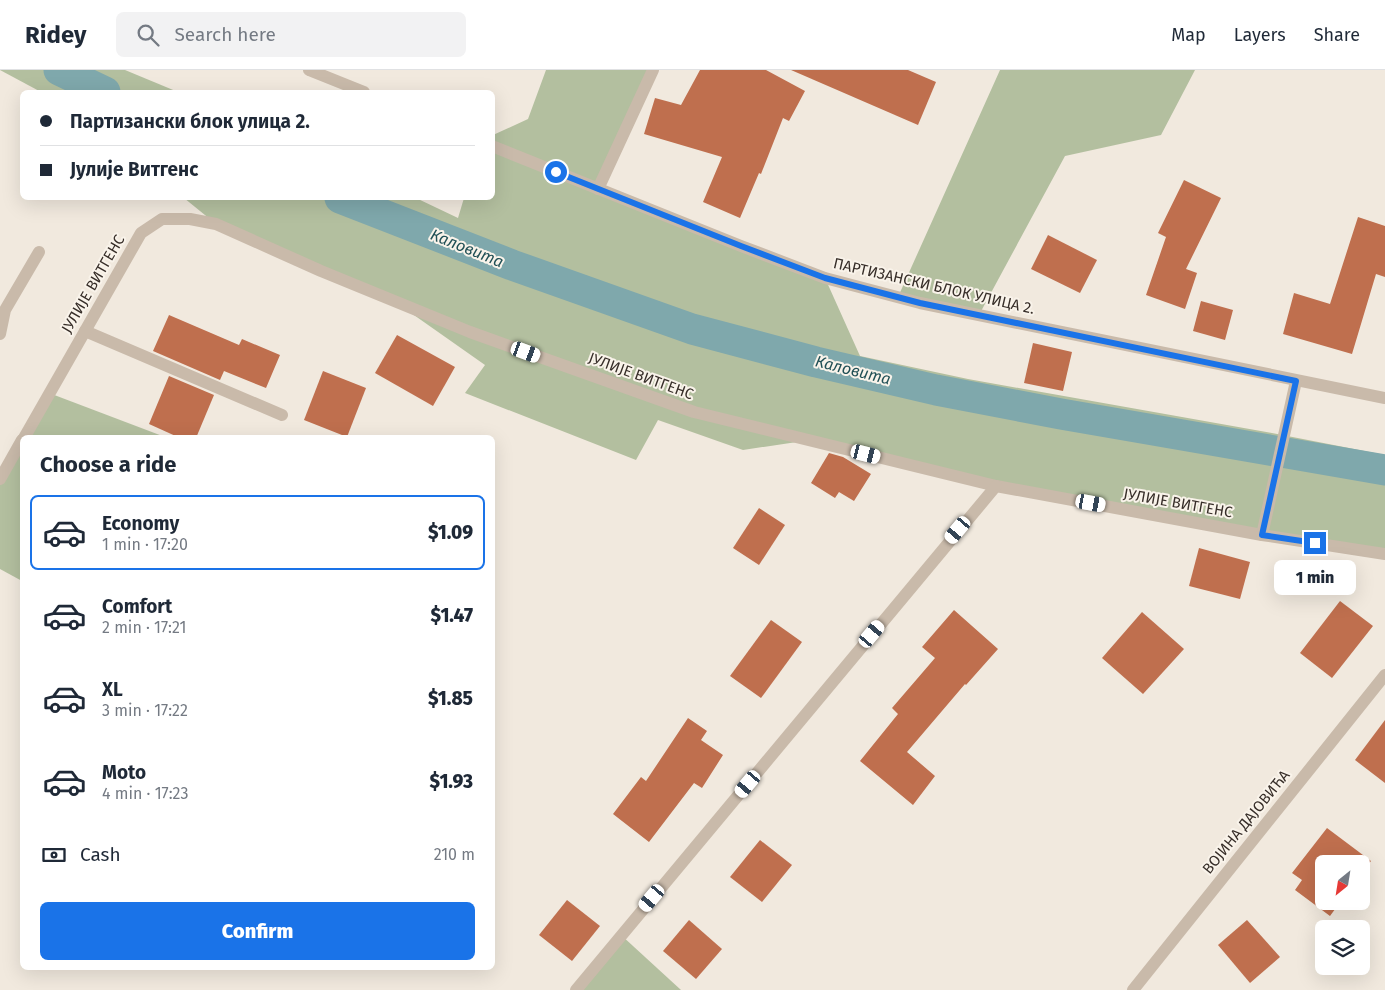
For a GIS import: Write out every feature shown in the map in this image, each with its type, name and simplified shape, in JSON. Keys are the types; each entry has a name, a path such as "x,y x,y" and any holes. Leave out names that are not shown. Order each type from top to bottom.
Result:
{"street":[{"path":"309,70 359,90"},
{"path":"598,189 653,70"},
{"name":"ПАРТИЗАНСКИ БЛОК УЛИЦА 2.","path":"495,147 825,278 881,294 1385,398"},
{"name":"ЈУЛИЈЕ ВИТГЕНС","path":"25,435 141,233 162,219 199,221 216,224 321,271 470,332 694,412 996,486 1262,535 1385,554"},
{"path":"0,334 5,310 39,252"},
{"path":"85,331 282,415"},
{"path":"1262,535 1296,381"},
{"name":"ЈУЛИЈЕ ВИТГЕНС","path":"0,479 20,443"},
{"path":"576,990 996,486"},
{"name":"ВОЈИНА ДАЈОВИЋА","path":"1133,990 1385,675"}],"green space":[{"path":"0,70 125,70 173,90 37,90"},
{"path":"546,70 653,70 598,189 825,278 860,356 968,379 1385,455 1385,557 996,486 810,440 743,450 658,420 636,460 465,393 485,365 394,301 216,224 186,200 420,200 458,218 463,200 495,200 495,134 528,119"},
{"path":"1000,70 1195,70 1161,135 1065,156 979,315 898,297"},
{"path":"49,393 160,435 26,435"},
{"path":"20,444 20,580 0,569 0,479"},
{"path":"621,935 681,990 576,990"}],"building":[{"path":"700,70 766,70 805,91 789,121 783,118 761,174 759,173 740,218 703,202 722,157 644,134 655,98 681,105"},
{"path":"791,70 908,70 936,82 918,125"},
{"path":"1184,180 1221,198 1186,269 1197,273 1185,309 1146,295 1166,237 1158,233"},
{"path":"1358,217 1385,226 1385,277 1376,274 1352,354 1283,334 1294,293 1330,304"},
{"path":"1048,235 1097,260 1080,293 1031,269"},
{"path":"1201,301 1233,310 1225,340 1193,331"},
{"path":"169,315 239,345 242,339 280,355 266,388 224,371 220,380 153,351"},
{"path":"397,335 455,367 433,406 375,373"},
{"path":"1033,343 1072,352 1063,391 1024,383"},
{"path":"323,371 366,388 348,435 342,435 304,420"},
{"path":"169,376 214,395 197,435 173,435 149,424"},
{"path":"829,453 843,457 871,474 854,501 839,492 835,498 811,483"},
{"path":"759,508 785,525 759,565 733,548"},
{"path":"1199,548 1250,562 1240,599 1189,586"},
{"path":"1340,601 1373,626 1332,678 1300,653"},
{"path":"954,610 998,649 965,684 907,752 935,776 913,805 860,761 898,714 892,708 935,658 922,647"},
{"path":"1142,612 1184,649 1143,694 1102,658"},
{"path":"771,620 802,642 761,698 730,676"},
{"path":"688,718 707,731 701,740 723,755 702,788 694,783 649,842 613,814 641,777 646,781"},
{"path":"1385,720 1385,783 1355,760"},
{"path":"1327,828 1363,855 1315,855 1315,905 1295,890 1302,880 1292,873"},
{"path":"760,840 792,865 762,902 730,877"},
{"path":"567,900 600,926 572,961 539,935"},
{"path":"1322,910 1334,910 1330,916"},
{"path":"689,920 722,949 696,979 663,951"},
{"path":"1247,920 1280,957 1250,983 1218,945"}],"waterway":[{"name":"Каловита","path":"59,70 101,90"},
{"name":"Каловита","path":"345,200 512,265 692,329 816,362 936,390 1061,414 1385,470"}],"route":[{"path":"556,172 825,278 881,294 1296,381 1262,535 1315,543"}]}
